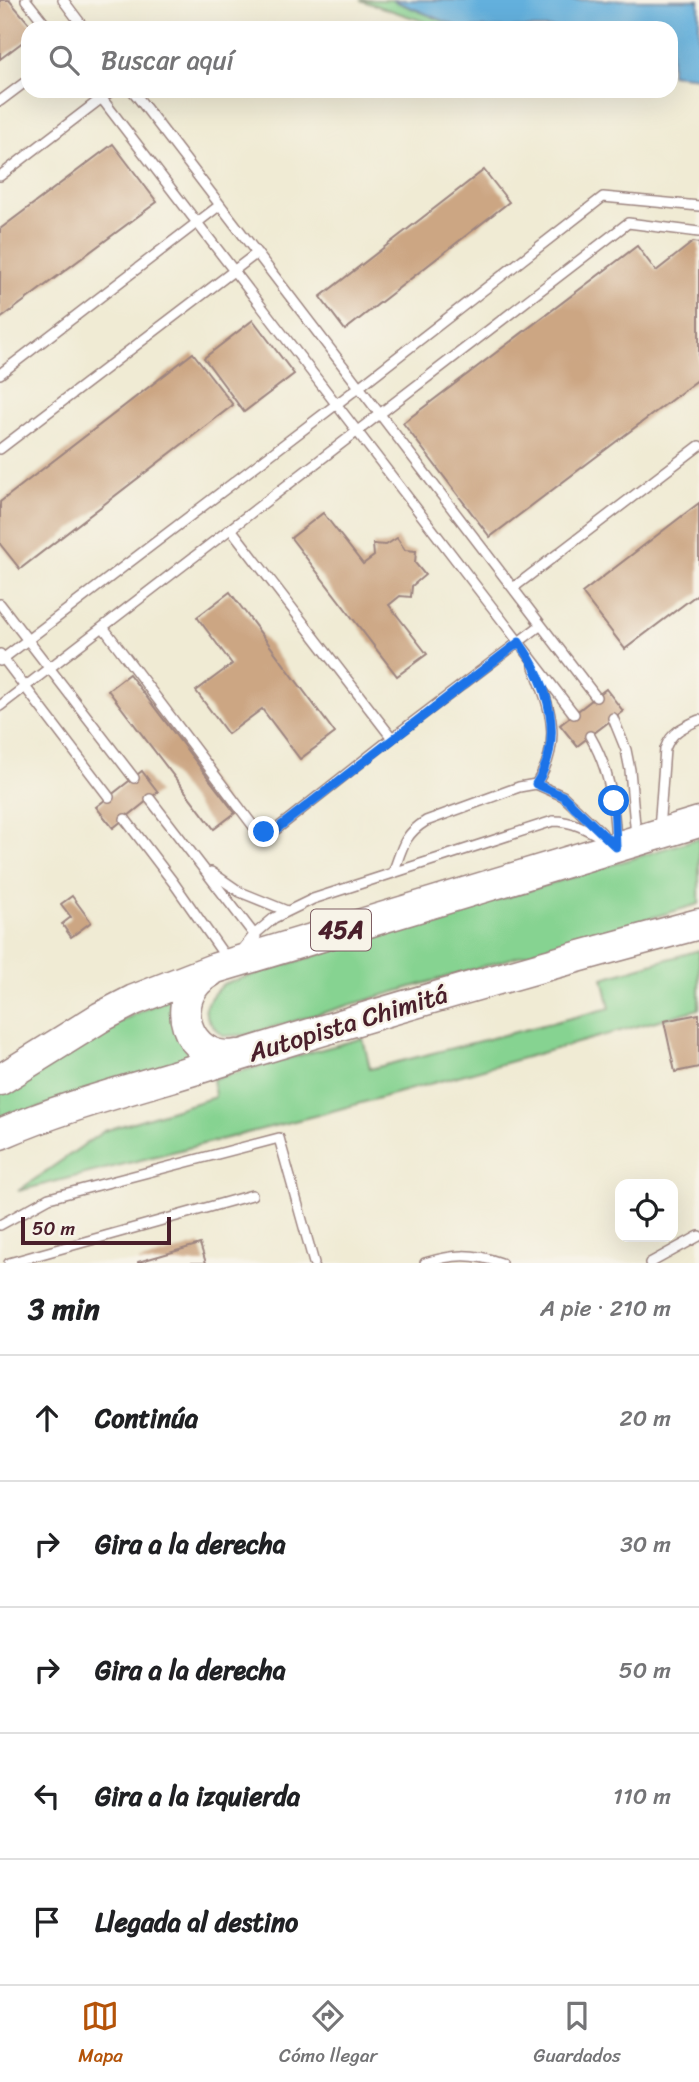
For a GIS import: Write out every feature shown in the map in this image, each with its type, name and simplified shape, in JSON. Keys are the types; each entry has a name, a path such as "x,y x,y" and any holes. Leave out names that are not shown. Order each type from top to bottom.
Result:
{"highway":[{"name":"45A","path":"0,1080 101,1017 134,1000 224,966 260,944 699,822"},
{"name":"Autopista Chimitá","path":"0,1134 49,1115 247,1053 506,976 699,924"},
{"path":"224,966 198,979 187,996 184,1017 191,1037 207,1051 227,1057 247,1053"}],"lane":[{"path":"26,0 42,21"},
{"path":"63,0 80,21"},
{"path":"0,101 21,85"},
{"path":"0,176 95,98"},
{"path":"101,98 574,714"},
{"path":"138,98 596,697"},
{"path":"109,797 1,658 359,387 603,197 699,206"},
{"path":"0,374 220,205"},
{"path":"0,706 628,223 699,232"},
{"path":"0,449 257,253"},
{"path":"513,588 699,446"},
{"path":"231,529 393,738"},
{"path":"0,604 134,778"},
{"path":"103,627 254,827 264,832 274,831 541,625"},
{"path":"529,656 552,718 551,753 546,769 536,784"},
{"path":"613,718 626,750 637,840"},
{"path":"637,840 668,742 679,729 699,720"},
{"path":"590,736 611,782 614,801 637,840"},
{"path":"393,873 408,835 416,827 519,787 536,784 563,796 637,840"},
{"path":"150,799 260,944 287,911 313,899 553,821 566,821 637,840"},
{"path":"125,819 173,882 224,966"},
{"path":"199,863 240,892 287,911"},
{"path":"0,1225 49,1198 279,1138 314,1263"},
{"path":"9,1263 252,1195"},
{"path":"650,1263 699,1236"},
{"path":"425,1263 449,1255 463,1254 500,1263"}],"green space":[{"path":"360,0 392,0 444,21 422,21"},
{"path":"699,838 699,904 246,1035 224,1036 206,1016 210,998 223,984"},
{"path":"699,950 699,1009 318,1115 18,1191 104,1131 215,1097 213,1079 363,1038 370,1069 610,1008 603,978"},
{"path":"170,997 172,1019 177,1033 205,1056 0,1120 0,1094 103,1030"}],"water":[{"path":"392,0 699,0 699,77 678,75 678,21 444,21"}],"building":[{"path":"0,0 9,0 27,21 21,21 21,43 0,59"},
{"path":"113,144 157,202 0,319 0,229"},
{"path":"484,170 509,202 345,330 320,297"},
{"path":"693,242 699,243 699,379 490,537 403,423 637,246 656,271"},
{"path":"253,320 294,374 244,412 204,358"},
{"path":"193,353 233,405 20,569 0,544 0,502"},
{"path":"699,503 699,593 625,649 582,593"},
{"path":"323,513 363,564 374,556 373,544 386,545 397,538 405,550 416,551 415,563 425,575 412,586 411,597 400,596 389,605 427,654 397,676 291,538"},
{"path":"230,592 335,733 300,759 262,709 228,734 196,691 232,664 197,617"},
{"path":"129,674 235,813 214,829 108,690"},
{"path":"606,689 623,711 577,746 560,725"},
{"path":"142,771 158,792 113,828 96,807"},
{"path":"72,896 91,922 71,937 62,924 71,917 61,904"},
{"path":"699,1014 699,1067 675,1072 664,1021"},
{"path":"200,1244 206,1263 138,1263 138,1262"}],"route":[{"path":"264,832 274,831 519,642 529,656 552,718 551,753 546,769 536,784 572,803 616,847 614,801"}]}
